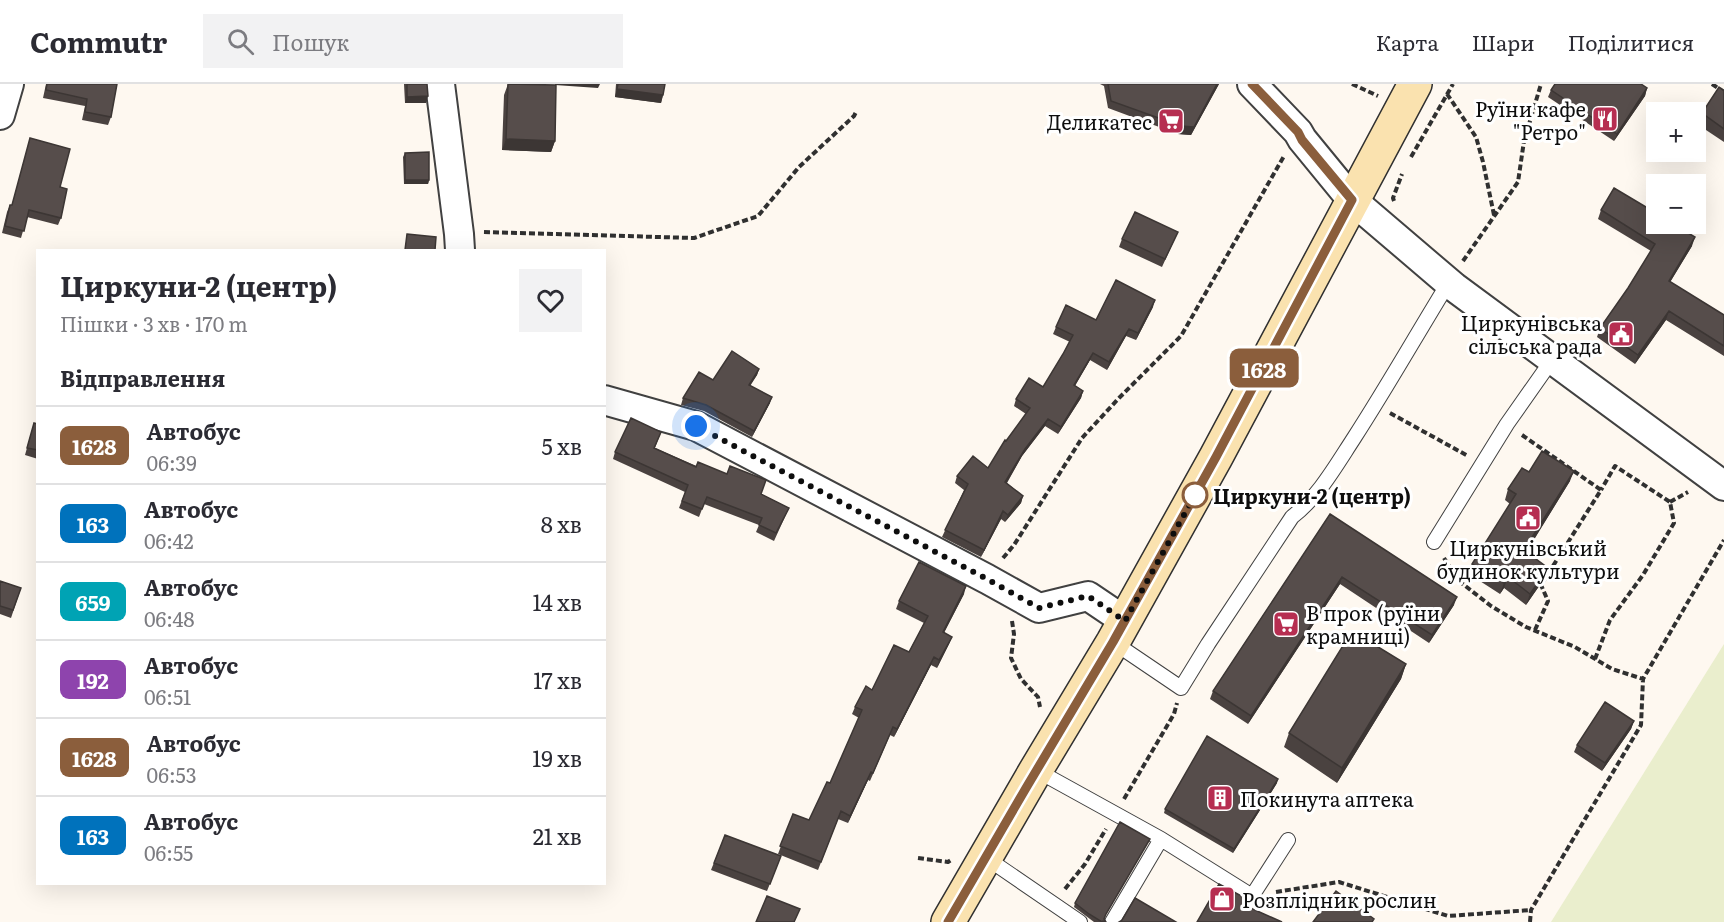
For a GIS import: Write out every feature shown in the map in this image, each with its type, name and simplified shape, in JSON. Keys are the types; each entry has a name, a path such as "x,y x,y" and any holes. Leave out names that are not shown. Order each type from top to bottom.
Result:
{"street":[{"path":"0,115 9,84"},
{"path":"440,84 459,241"},
{"path":"1252,84 1298,132 1302,140 1352,200 1449,282 1724,486"},
{"path":"948,922 970,857 1036,770 1119,632 1216,457 1415,84"},
{"path":"606,401 696,426 1039,608 1088,596 1119,632"}],"lane":[{"path":"1119,632 1181,688 1292,518 1306,507 1324,484 1376,404 1449,282"},
{"path":"1434,542 1481,464 1552,360"},
{"path":"1036,770 1161,839 1252,896 1288,840"},
{"path":"1112,922 1161,839"},
{"path":"970,857 1080,922"}],"path":[{"path":"1410,159 1453,84"},
{"path":"1449,282 1518,182 1524,141 1541,84"},
{"path":"1712,84 1724,92"},
{"path":"1447,94 1476,137 1484,162 1494,216"},
{"path":"459,241 694,238 758,216 799,167 855,116 856,112"},
{"path":"987,579 1014,545 1082,438 1181,336 1298,132"},
{"path":"1397,206 1392,198 1404,169"},
{"path":"1376,404 1481,464"},
{"path":"1507,424 1601,490"},
{"path":"1535,630 1548,601 1541,585 1615,466 1670,502 1674,523 1643,575 1610,620 1595,659"},
{"path":"1530,922 1531,910 1641,725 1643,679 1724,540"},
{"path":"1434,542 1459,581 1491,606 1535,630 1575,647 1612,669 1643,679"},
{"path":"1011,613 1014,634 1011,658 1021,679 1038,697 1042,717"},
{"path":"918,858 948,862 970,857"},
{"path":"1252,896 1339,882 1448,916 1531,910"}],"green space":[{"path":"1724,644 1724,922 1551,922"}],"building":[{"path":"47,84 117,84 111,117 85,112 87,99 46,90"},
{"path":"407,84 427,84 428,96 407,97"},
{"path":"508,84 556,85 555,141 506,139"},
{"path":"618,84 665,84 663,95 617,89"},
{"name":"Деликатес","path":"1108,84 1217,84 1194,127 1181,126 1111,101"},
{"name":"Руїни кафе \"Ретро\"","path":"1555,84 1641,84 1647,88 1617,134 1551,90"},
{"path":"1719,87 1724,91 1724,129 1706,116 1706,107"},
{"path":"30,138 70,149 60,187 67,189 61,218 29,210 24,231 5,226"},
{"path":"429,152 429,180 405,180 405,153"},
{"path":"1614,188 1646,207 1646,234 1690,234 1695,237 1669,281 1724,315 1724,346 1669,311 1638,355 1600,328 1655,244 1601,210"},
{"path":"1135,212 1178,232 1165,259 1122,239"},
{"path":"407,234 436,237 435,249 405,249"},
{"path":"1116,280 1155,300 1138,333 1129,329 1109,362 1093,353 1074,385 1083,391 1061,427 1048,419 1025,449 1005,482 1023,496 1008,515 1003,511 984,550 945,530 968,484 957,476 973,456 988,468 1005,440 1030,408 1016,399 1029,378 1043,387 1063,354 1073,335 1056,327 1066,305 1096,320"},
{"path":"732,351 759,369 749,385 772,397 754,431 706,405 683,398 699,372 713,380"},
{"path":"631,418 661,432 654,448 696,467 698,462 727,474 730,466 766,480 761,494 789,508 776,533 759,525 762,518 707,497 702,509 682,501 688,485 615,452"},
{"path":"34,423 36,424 36,450 27,448"},
{"path":"1542,451 1574,471 1524,550 1548,568 1530,594 1508,577 1504,583 1472,564 1516,494 1508,489 1522,468 1529,472"},
{"name":"В прок (руїни крамниці)","path":"1330,514 1457,597 1432,635 1342,577 1251,716 1213,691"},
{"path":"919,562 966,586 943,632 952,637 939,660 934,657 897,729 893,727 873,773 871,772 850,816 841,811 821,862 780,846 793,814 809,820 827,782 830,783 862,710 855,707 866,686 872,690 894,645 909,652 928,616 899,601"},
{"path":"0,581 21,588 13,610 0,606"},
{"path":"1352,631 1406,664 1342,768 1289,733"},
{"path":"1605,702 1634,721 1605,763 1577,745"},
{"name":"Покинута аптека","path":"1207,736 1278,779 1234,849 1165,809"},
{"path":"1120,822 1150,839 1106,914 1104,919 1106,922 1102,922 1075,903"},
{"path":"725,835 781,856 770,884 714,863"},
{"path":"1219,884 1249,900 1246,906 1282,922 1197,922"},
{"path":"1336,891 1374,919 1372,922 1313,922"},
{"path":"767,896 800,909 794,922 756,922"},
{"path":"1135,898 1176,922 1119,922"}],"bus line":[{"name":"1628","path":"948,922 1113,642 1216,457 1352,200 1302,140 1298,132 1252,84"}],"place":[{"name":"Руїни кафе \"Ретро\"","path":"1605,119"},
{"name":"Деликатес","path":"1171,121"},
{"name":"Циркунівська сільська рада","path":"1621,334"},
{"name":"Циркуни-2 (центр)","path":"1195,495"},
{"name":"Циркунівський будинок культури","path":"1528,518"},
{"name":"В прок (руїни крамниці)","path":"1286,624"},
{"name":"Покинута аптека","path":"1220,798"},
{"name":"Розплідник рослин","path":"1222,899"}],"route":[{"path":"696,426 1039,608 1088,596 1125,621 1195,495"}]}
